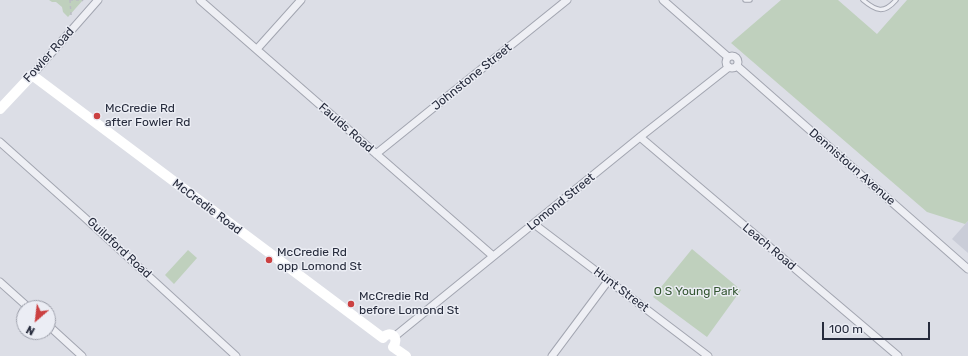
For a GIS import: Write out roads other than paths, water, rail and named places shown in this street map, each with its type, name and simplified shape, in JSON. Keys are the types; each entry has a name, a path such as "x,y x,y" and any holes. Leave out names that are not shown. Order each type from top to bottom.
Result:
{"main road":[{"name":"Fowler Road","path":"0,109 32,75"},
{"name":"McCredie Road","path":"32,75 383,338 382,342 384,346 388,348 394,342"},
{"path":"394,342 406,356"}],"street":[{"name":"Fowler Road","path":"32,75 98,0"},
{"name":"Faulds Road","path":"200,0 492,256"},
{"path":"257,49 301,0"},
{"name":"Johnstone Street","path":"376,154 568,0"},
{"path":"663,0 728,57 726,62 728,66 733,67"},
{"name":"Lomond Street","path":"394,342 492,256 534,224 640,137 733,67"},
{"name":"Dennistoun Avenue","path":"733,67 968,269"},
{"name":"Leach Road","path":"640,137 898,356"},
{"name":"Guildford Road","path":"0,142 236,356"},
{"name":"Hunt Street","path":"534,224 708,356"},
{"path":"552,356 608,281"},
{"path":"0,282 20,300"},
{"path":"56,333 82,356"}],"lane":[{"path":"745,0 750,0"},
{"path":"863,0 873,8 880,9 889,7 896,0"}],"place":[{"name":"McCredie Rd after Fowler Rd","path":"97,116"},
{"name":"McCredie Rd opp Lomond St","path":"269,260"},
{"name":"McCredie Rd before Lomond St","path":"351,304"}],"park label":[{"name":"O S Young Park","path":"696,292"}]}
